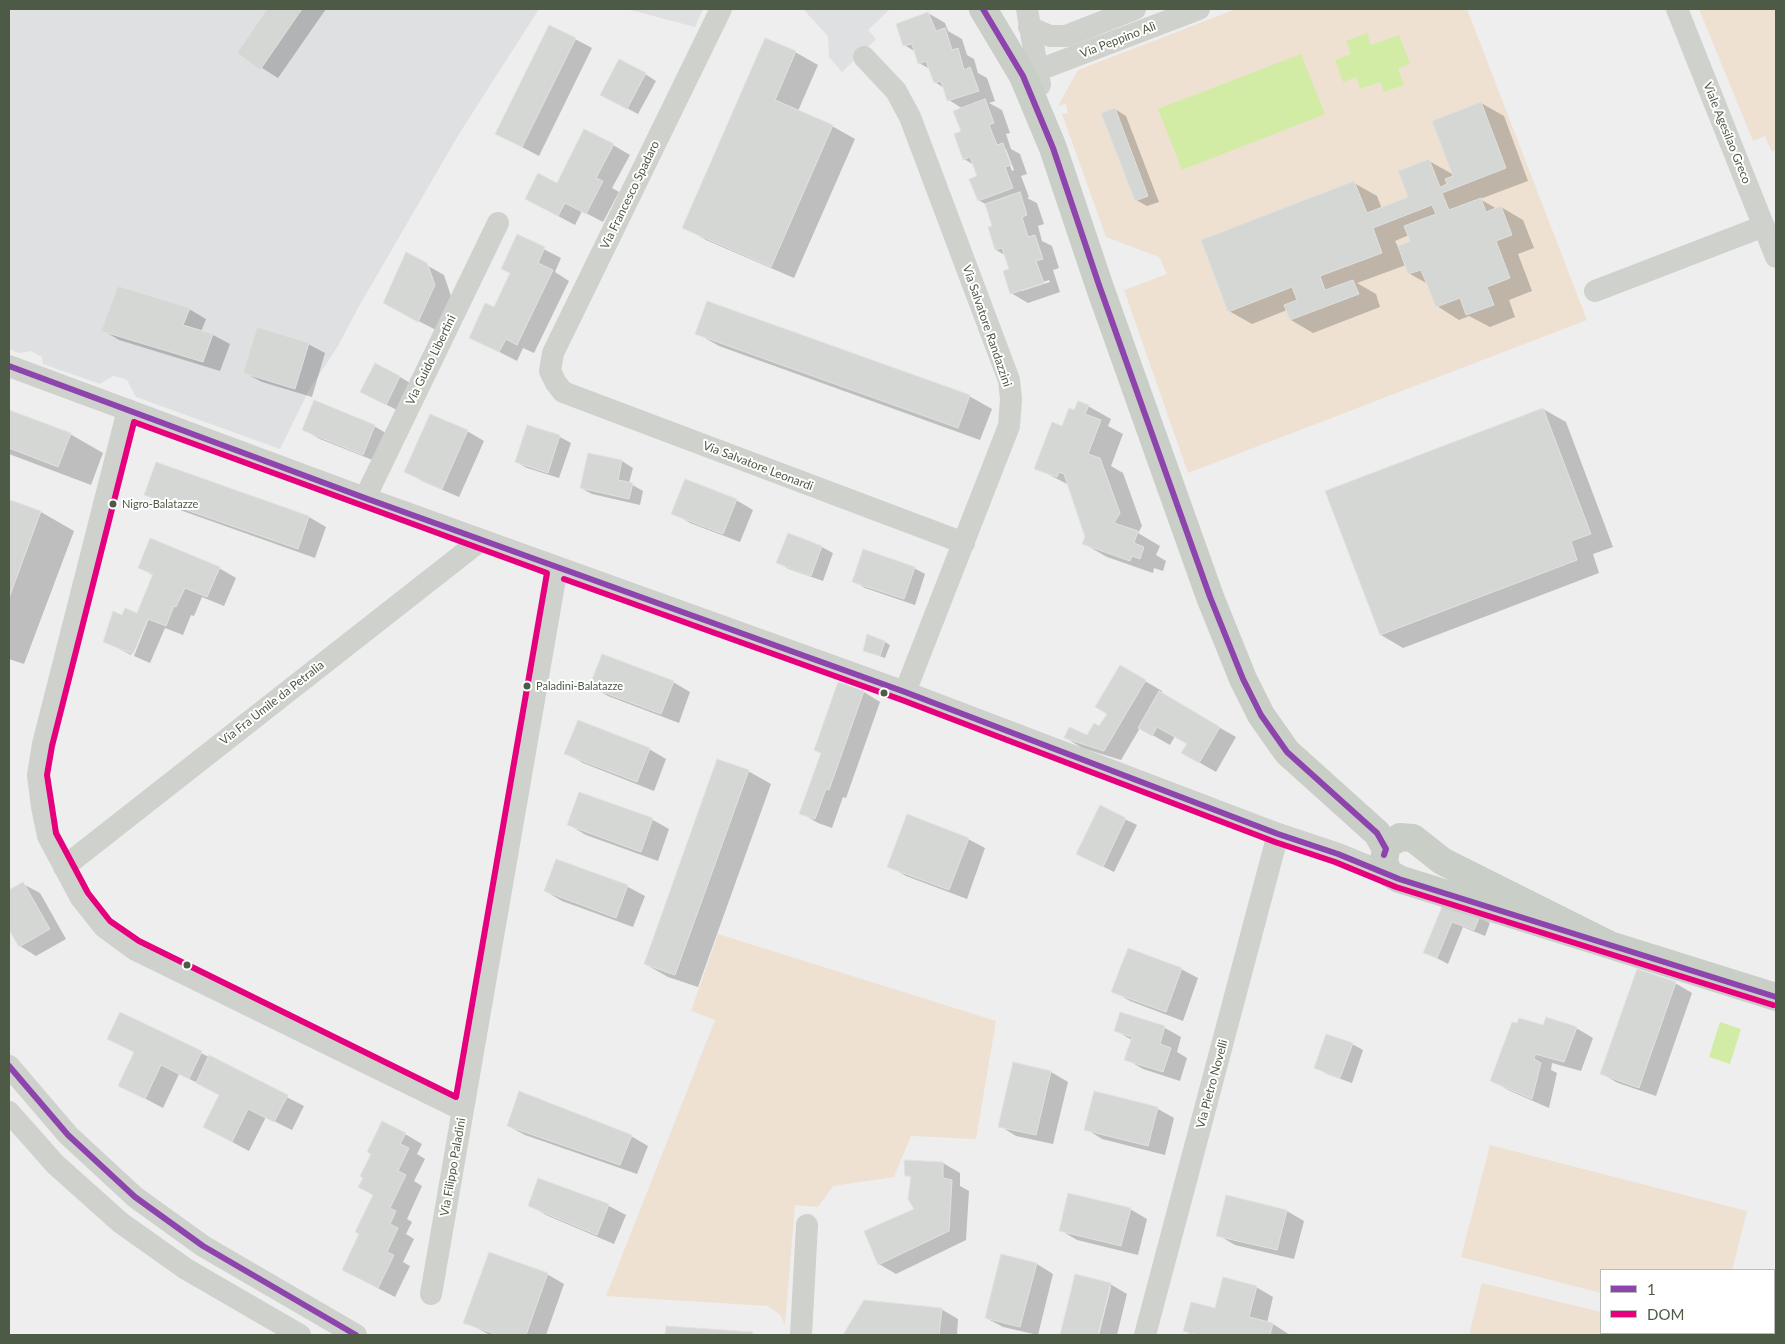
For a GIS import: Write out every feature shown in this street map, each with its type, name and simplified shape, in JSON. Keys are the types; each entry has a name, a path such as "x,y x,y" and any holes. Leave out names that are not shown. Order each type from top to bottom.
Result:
{"main road":[{"path":"983,9 1030,74 1098,285 1210,597 1243,678 1261,714 1288,752 1377,833 1400,857 1528,920 1776,997"},
{"path":"1400,857 1442,861 1608,944"}],"street":[{"name":"Via Francesco Spadaro","path":"556,383 550,371 553,353 721,9"},
{"name":"Via Peppino Alì","path":"1028,18 1050,36 1066,36 1135,9"},
{"name":"Via Peppino Alì","path":"1030,74 1199,9"},
{"name":"Viale Agesilao Greco","path":"1677,9 1776,257"},
{"path":"1028,18 1030,74"},
{"name":"Via Salvatore Randazzini","path":"864,57 896,90 910,117 1008,380 1011,400 1009,426 905,692"},
{"name":"Via Guido Libertini","path":"365,498 498,223"},
{"path":"1595,291 1764,226"},
{"path":"9,366 365,498 905,692 1278,834 1338,854 1400,857"},
{"name":"Via Salvatore Leonardi","path":"556,383 563,392 964,543"},
{"path":"128,410 43,744 38,775 48,836 81,898 104,927 134,949 463,1110"},
{"name":"Via Fra Umile da Petralia","path":"64,867 481,540"},
{"name":"Via Filippo Paladini","path":"431,1294 557,566"},
{"name":"Via Pietro Novelli","path":"1145,1335 1278,834"},
{"path":"9,1066 68,1135 135,1197 203,1246 356,1335"},
{"path":"9,1112 55,1164 121,1223 186,1269 300,1335"},
{"path":"800,1335 807,1225"}],"shaded area":[{"path":"9,9 539,9 459,134 359,306 338,346 309,390 280,449 136,397 127,380 113,376 100,384 43,364 42,357 31,351 19,353 9,349"},
{"path":"627,9 703,9 695,27"},
{"path":"803,9 890,9 868,30 876,39 842,72 829,57 828,36"},
{"path":"1236,9 1467,9 1587,320 1188,473 1124,290 1167,274 1159,257 1106,237 1062,114 1068,113 1066,104 1058,106 1078,70"},
{"path":"1699,9 1776,9 1776,150 1772,152 1765,136 1753,141"},
{"path":"1367,33 1371,45 1399,35 1410,64 1398,68 1404,85 1384,92 1380,82 1360,89 1356,77 1343,82 1335,60 1351,54 1346,41"},
{"path":"1301,54 1325,114 1182,170 1158,109"},
{"path":"718,934 996,1021 976,1139 911,1136 894,1177 833,1186 818,1207 795,1205 785,1325 780,1315 768,1306 606,1296 715,1020 691,1011"},
{"path":"1720,1022 1741,1029 1730,1064 1709,1057"},
{"path":"1490,1145 1747,1211 1732,1269 1600,1269 1600,1293 1461,1257"},
{"path":"1482,1283 1600,1312 1600,1334 1618,1334 1617,1335 1469,1335"}],"building":[{"path":"267,9 302,9 260,70 237,53"},
{"path":"928,12 936,31 945,28 952,50 958,48 964,70 970,67 979,91 947,101 941,81 934,83 926,61 918,64 912,44 903,46 896,24"},
{"path":"549,25 576,38 522,147 495,134"},
{"path":"765,38 796,51 775,100 833,125 771,267 682,228"},
{"path":"619,59 646,73 627,109 600,95"},
{"path":"985,99 994,123 989,125 997,145 1003,143 1011,165 1005,167 1013,188 978,201 969,179 977,176 970,157 963,160 954,134 961,131 953,111"},
{"path":"1481,102 1506,168 1442,193 1449,210 1481,198 1486,212 1501,206 1512,235 1496,241 1510,278 1487,287 1494,305 1466,315 1460,298 1436,307 1421,270 1408,274 1398,246 1410,241 1404,226 1436,214 1432,205 1373,228 1382,253 1320,276 1325,290 1353,280 1359,294 1290,320 1284,305 1297,300 1292,287 1228,312 1201,240 1354,181 1367,213 1408,197 1398,171 1429,159 1440,187 1447,184 1445,179 1453,176 1432,121"},
{"path":"1115,108 1148,196 1135,201 1101,113"},
{"path":"584,129 614,144 596,178 603,181 586,214 565,203 558,216 525,199 538,173 557,183"},
{"path":"1020,192 1027,215 1022,217 1028,237 1035,235 1043,259 1036,261 1044,283 1010,294 1003,271 1009,269 1002,248 995,250 988,227 992,226 985,204"},
{"path":"517,234 545,247 538,263 553,270 517,345 506,339 499,352 469,338 485,303 494,307 510,273 501,269"},
{"path":"406,252 427,263 435,285 418,322 383,303"},
{"path":"118,286 190,308 183,325 213,334 203,362 101,331"},
{"path":"707,301 970,395 958,428 695,334"},
{"path":"257,327 309,343 295,389 243,373"},
{"path":"375,363 400,376 386,405 360,392"},
{"path":"314,400 375,425 363,455 302,430"},
{"path":"1078,401 1089,405 1085,414 1101,420 1088,454 1100,458 1120,513 1114,523 1138,531 1134,543 1144,547 1140,559 1132,556 1130,561 1082,544 1085,537 1064,474 1059,472 1057,477 1034,469 1052,422 1062,426 1069,408 1074,410"},
{"path":"1543,408 1591,534 1571,541 1577,560 1380,635 1325,491"},
{"path":"9,410 71,433 58,467 9,448"},
{"path":"430,414 468,430 442,489 404,472"},
{"path":"527,425 560,435 548,473 515,462"},
{"path":"588,453 622,460 618,480 633,483 629,499 580,488"},
{"path":"156,462 309,516 298,549 144,495"},
{"path":"685,479 737,499 723,534 671,514"},
{"path":"10,500 41,511 9,598 9,504"},
{"path":"788,533 822,546 811,576 776,563"},
{"path":"150,538 220,567 207,597 185,588 176,607 174,606 166,626 148,619 133,654 103,642 113,611 122,615 125,608 137,613 153,574 138,568"},
{"path":"863,549 915,567 904,599 852,582"},
{"path":"867,634 885,641 880,656 863,651"},
{"path":"602,654 674,681 661,714 589,687"},
{"path":"1120,665 1146,680 1104,751 1064,738 1069,727 1087,735 1094,723 1099,726 1107,714 1095,707"},
{"path":"838,682 864,691 829,790 826,789 815,819 799,814 821,753 814,750"},
{"path":"1159,691 1220,727 1199,763 1181,753 1187,744 1157,727 1152,736 1138,728"},
{"path":"578,720 650,748 637,782 564,754"},
{"path":"717,759 749,770 675,975 644,964"},
{"path":"579,792 653,818 641,852 567,825"},
{"path":"1100,805 1126,818 1103,867 1076,854"},
{"path":"907,814 969,838 949,890 887,867"},
{"path":"556,859 628,885 616,918 544,891"},
{"path":"23,882 50,929 19,947 9,930 9,890"},
{"path":"1444,902 1480,916 1474,930 1452,922 1437,958 1423,953"},
{"path":"1128,948 1182,968 1166,1012 1111,992"},
{"path":"1637,969 1676,982 1639,1088 1600,1074"},
{"path":"120,1012 202,1051 189,1079 161,1065 145,1099 118,1086 134,1052 107,1039"},
{"path":"1120,1012 1165,1026 1160,1044 1171,1048 1163,1072 1124,1060 1132,1037 1114,1031"},
{"path":"1546,1017 1577,1027 1564,1062 1535,1054 1534,1059 1541,1063 1532,1099 1490,1081 1512,1022 1517,1023 1519,1018 1543,1025"},
{"path":"1326,1034 1353,1043 1340,1078 1314,1068"},
{"path":"209,1055 288,1095 274,1122 248,1109 232,1142 203,1127 219,1095 196,1083"},
{"path":"1013,1062 1051,1071 1036,1135 998,1127"},
{"path":"519,1091 632,1135 620,1165 507,1126"},
{"path":"1094,1091 1158,1107 1148,1146 1084,1130"},
{"path":"382,1121 406,1133 400,1144 409,1148 398,1171 406,1175 390,1208 396,1211 390,1224 398,1228 387,1252 394,1255 378,1288 342,1270 359,1234 355,1232 373,1195 358,1187 363,1178 360,1176 371,1154 367,1152"},
{"path":"904,1160 943,1162 943,1178 952,1180 949,1231 878,1265 864,1231 914,1209 908,1199 911,1176 905,1176"},
{"path":"538,1178 609,1204 597,1235 528,1206"},
{"path":"1068,1193 1131,1208 1121,1246 1059,1231"},
{"path":"1226,1195 1287,1210 1277,1250 1216,1236"},
{"path":"489,1252 548,1273 526,1335 498,1335 463,1323"},
{"path":"1001,1254 1037,1263 1020,1327 985,1318"},
{"path":"1075,1274 1111,1283 1098,1335 1060,1335"},
{"path":"1223,1277 1257,1286 1249,1317 1273,1323 1270,1335 1198,1335 1183,1331 1191,1302 1215,1308"},
{"path":"864,1300 942,1308 939,1335 843,1335"},
{"path":"666,1326 753,1332 752,1335 665,1335"}],"transit line":[{"name":"1","path":"983,9 1023,76 1053,148 1099,285 1210,597 1243,679 1261,715 1287,752 1377,833 1386,849 1384,855"},
{"name":"1","path":"9,366 365,498 905,692 1278,834 1338,854 1399,879 1776,997"},
{"name":"DOM","path":"134,422 547,573 456,1097 139,941 110,921 88,893 56,833 47,775 52,746 134,422"},
{"name":"DOM","path":"564,579 902,700 1275,842 1335,862 1396,887 1773,1005"},
{"name":"1","path":"9,1066 68,1135 135,1197 203,1246 356,1335"}],"place":[{"name":"Nigro-Balatazze","path":"113,504"},
{"name":"Paladini-Balatazze","path":"527,686"}]}
